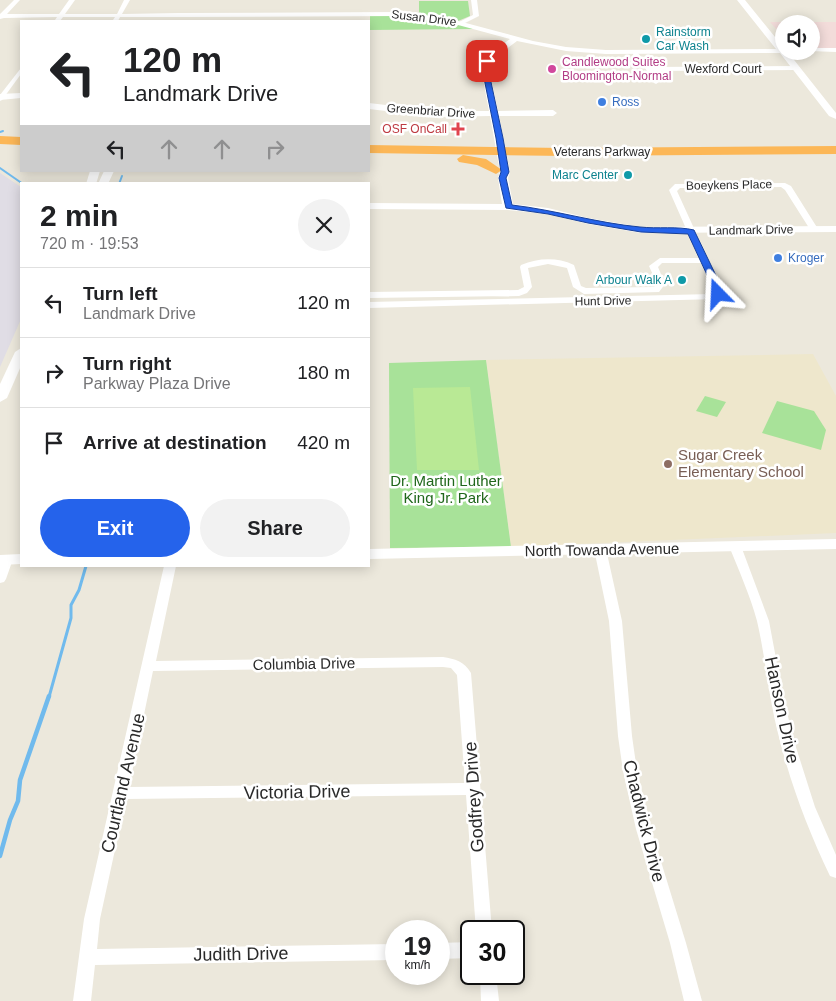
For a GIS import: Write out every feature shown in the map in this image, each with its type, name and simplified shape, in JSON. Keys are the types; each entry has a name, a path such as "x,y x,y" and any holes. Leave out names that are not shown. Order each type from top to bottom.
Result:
{"highway":[{"path":"0,140 20,141"},
{"path":"0,147 20,148"},
{"path":"370,156 458,154 481,162 498,157 512,147 536,155"},
{"path":"370,149 498,157 514,162 536,155"},
{"name":"Veterans Parkway","path":"536,155 834,153"}],"street":[{"path":"1,17 17,0"},
{"path":"58,20 72,0"},
{"path":"116,20 127,0"},
{"path":"462,23 476,16 474,0"},
{"path":"741,0 775,40"},
{"name":"Susan Drive","path":"1,17 180,14 263,18 400,14 462,23 515,39 566,49 634,52 775,50"},
{"path":"508,207 490,114 483,106 490,95 485,68 486,64 515,39"},
{"path":"820,50 836,50"},
{"path":"761,51 775,55"},
{"path":"634,52 649,69 656,82"},
{"path":"791,60 835,114 830,118 836,126"},
{"name":"Wexford Court","path":"649,69 797,68"},
{"path":"1,97 20,71"},
{"path":"1,97 20,98"},
{"name":"Greenbriar Drive","path":"370,106 424,113 553,113"},
{"name":"Boeykens Place","path":"675,187 782,185 788,188 814,229"},
{"name":"Hunt Drive","path":"370,305 715,297 718,294 718,290 673,190 675,187"},
{"name":"Landmark Drive","path":"370,206 508,207 548,211 588,221 641,230 836,229"},
{"path":"370,296 519,293 528,287 524,267 534,262 554,261 571,267 577,287 584,291 656,290 661,284 653,266 660,261 704,260"},
{"path":"0,398 20,354"},
{"name":"North Towanda Avenue","path":"370,554 836,544"},
{"name":"Hanson Drive","path":"735,546 762,619 769,646 776,694 793,765 806,806 836,871"},
{"name":"Chadwick Drive","path":"600,550 618,632 625,732 634,795 645,838 676,934 693,1001"},
{"path":"0,578 9,559"},
{"name":"Courtland Avenue","path":"82,1001 92,919 170,567"},
{"name":"Columbia Drive","path":"149,666 443,662 458,666"},
{"name":"Godfrey Drive","path":"458,666 464,673 483,920"},
{"name":"Victoria Drive","path":"121,794 474,789"},
{"name":"Judith Drive","path":"86,957 385,952"},
{"path":"489,985 490,1001"}],"shaded area":[{"path":"820,22 836,22 836,49 820,49"},
{"path":"0,173 20,186 20,321 0,367"},
{"name":"Sugar Creek Elementary School","path":"813,354 836,396 836,533 511,547 486,360"}],"green space":[{"path":"419,1 468,1 470,16 458,21 474,29 370,30 370,15 419,17"},
{"name":"Dr. Martin Luther King Jr. Park","path":"486,360 511,547 390,548 389,363"},
{"path":"470,387 479,470 417,470 413,388"},
{"path":"705,396 726,402 717,417 696,411"},
{"path":"777,401 814,411 826,430 821,450 762,433"}],"waterway":[{"path":"0,168 20,182"},
{"path":"120,182 122,176"},
{"path":"49,697 71,618 71,605 79,590 86,567"},
{"path":"0,856 10,820 18,801 20,780 49,696"}],"place":[{"name":"Rainstorm Car Wash","path":"646,39"},
{"name":"Candlewood Suites Bloomington-Normal","path":"552,69"},
{"name":"Ross","path":"602,102"},
{"name":"OSF OnCall","path":"458,129"},
{"name":"Marc Center","path":"628,175"},
{"name":"Kroger","path":"778,258"},
{"name":"Arbour Walk A","path":"682,280"},
{"name":"Sugar Creek Elementary School","path":"668,464"}],"route":[{"path":"487,61 485,68 490,95 493,100 492,110 505,172 502,178 508,207 548,211 588,221 641,230 691,231 718,290 718,294"}]}
